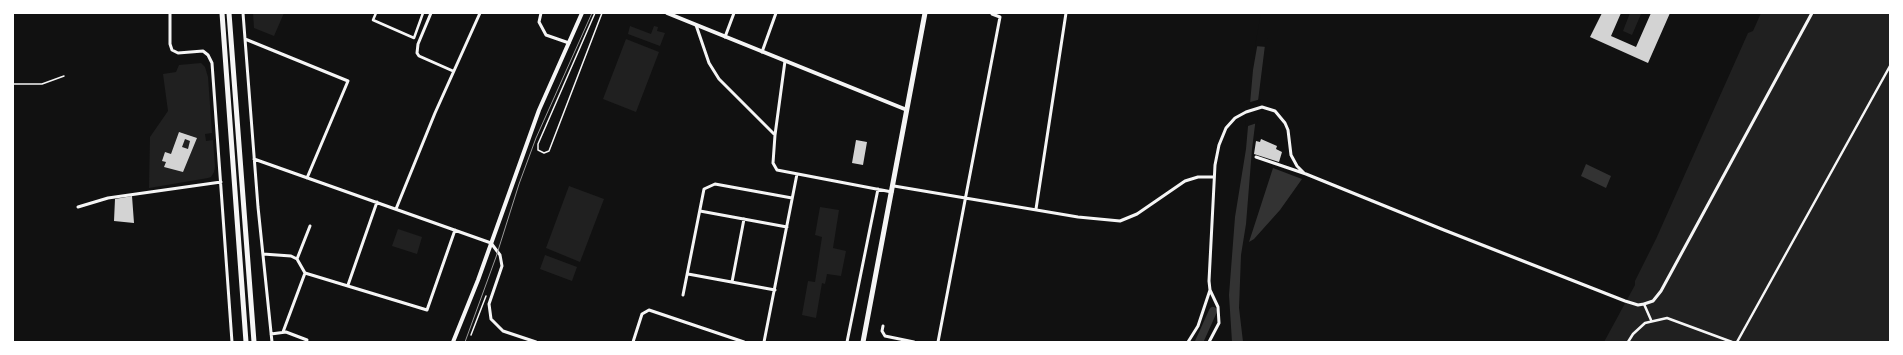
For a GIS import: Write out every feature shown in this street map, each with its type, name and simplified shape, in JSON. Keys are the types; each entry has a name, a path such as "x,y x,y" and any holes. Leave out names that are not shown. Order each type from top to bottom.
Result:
{"main road":[{"path":"222,13 246,342"},
{"path":"229,13 254,342"},
{"path":"863,342 894,186 925,13"}],"street":[{"path":"170,13 170,44 172,50 178,53 202,51 208,55 212,63 232,342"},
{"path":"243,13 254,159 272,342"},
{"path":"376,13 373,20 414,38 423,13"},
{"path":"431,13 418,44 417,53 420,56 453,71"},
{"path":"396,209 453,71 480,13"},
{"path":"541,13 539,22 546,34 569,43"},
{"path":"453,342 537,116 582,13"},
{"path":"667,13 907,110"},
{"path":"725,37 734,13"},
{"path":"762,52 776,13"},
{"path":"1036,209 1066,13"},
{"path":"1256,157 1305,173 1358,196 1625,301 1636,304 1644,304 1654,299 1661,291 1812,13"},
{"path":"938,342 967,198 1000,17 992,14"},
{"path":"696,25 709,63 719,79 727,89 775,135"},
{"path":"245,39 348,81 307,178"},
{"path":"785,61 775,135 774,166 779,171 892,192"},
{"path":"1737,342 1890,66"},
{"path":"1188,342 1198,326 1210,290 1215,163 1220,139 1228,124 1238,116 1262,107 1271,109 1281,116 1289,135 1291,155 1297,166 1305,173"},
{"path":"254,159 491,243 500,255 502,266 489,306 491,319 498,327 507,333 536,342"},
{"path":"764,342 797,174"},
{"path":"894,186 1078,217 1120,221 1129,219 1185,181 1198,177 1214,177"},
{"path":"78,207 108,198 221,182"},
{"path":"683,295 704,189 715,184 792,198"},
{"path":"847,342 878,189"},
{"path":"348,285 377,202"},
{"path":"700,211 787,227"},
{"path":"732,282 744,219"},
{"path":"297,260 310,226"},
{"path":"263,254 288,255 297,260 305,273 427,310 455,230"},
{"path":"283,332 305,273"},
{"path":"688,274 775,290"},
{"path":"1209,342 1218,323 1218,307 1210,290"},
{"path":"1644,304 1651,320"},
{"path":"633,342 642,314 649,310 744,342"},
{"path":"1628,342 1633,334 1651,320 1667,318 1732,342"},
{"path":"883,326 882,331 885,336 914,342"},
{"path":"271,334 283,332 307,340 306,342"}],"lane":[{"path":"596,13 538,144 538,150 544,153 549,151 602,13"},
{"path":"13,84 42,84 64,76"}],"path":[{"path":"471,335 487,292"}],"shaded area":[{"path":"253,13 284,13 274,36 254,28"},
{"path":"1263,13 1269,13 1252,149 1246,224 1241,255 1239,308 1243,342 1232,342 1229,295 1235,217 1246,149 1253,70"},
{"path":"1630,13 1641,14 1632,35 1623,31"},
{"path":"1761,13 1890,13 1890,342 1604,342 1635,285 1635,281 1656,239 1748,33 1753,31"},
{"path":"630,26 651,34 654,26 658,27 657,31 665,33 660,46 628,34"},
{"path":"626,39 659,52 636,112 603,99"},
{"path":"201,63 205,67 208,77 212,133 205,134 206,141 213,140 214,172 211,177 208,178 149,188 150,137 168,111 163,74 176,72 179,65"},
{"path":"1586,164 1611,176 1606,188 1581,176"},
{"path":"1273,168 1302,179 1280,210 1254,239 1249,242"},
{"path":"569,186 604,199 580,262 546,248"},
{"path":"820,207 839,210 833,248 846,251 841,276 827,274 825,284 822,283 816,318 802,315 808,281 815,282 822,237 815,235"},
{"path":"398,229 422,237 417,254 392,246"},
{"path":"545,255 577,267 572,281 540,269"}],"pier":[{"path":"1261,13 1271,13 1267,47 1255,46"},
{"path":"1261,99 1257,123 1245,127 1247,103"}],"building":[{"path":"1602,13 1621,13 1611,36 1636,47 1651,13 1670,13 1648,63 1590,37"},
{"path":"179,132 197,138 183,172 164,167 166,162 162,161 165,152 171,154","holes":["185,139 190,141 188,149 182,147"]},
{"path":"1261,139 1277,146 1276,149 1282,152 1279,162 1254,154 1256,141 1260,142"},
{"path":"856,140 867,142 863,165 852,163"},
{"path":"132,196 134,223 114,221 115,199"}],"waterway":[{"path":"1199,342 1213,311"}],"tram line":[{"path":"465,342 496,257 519,184 536,138 592,13"}]}
